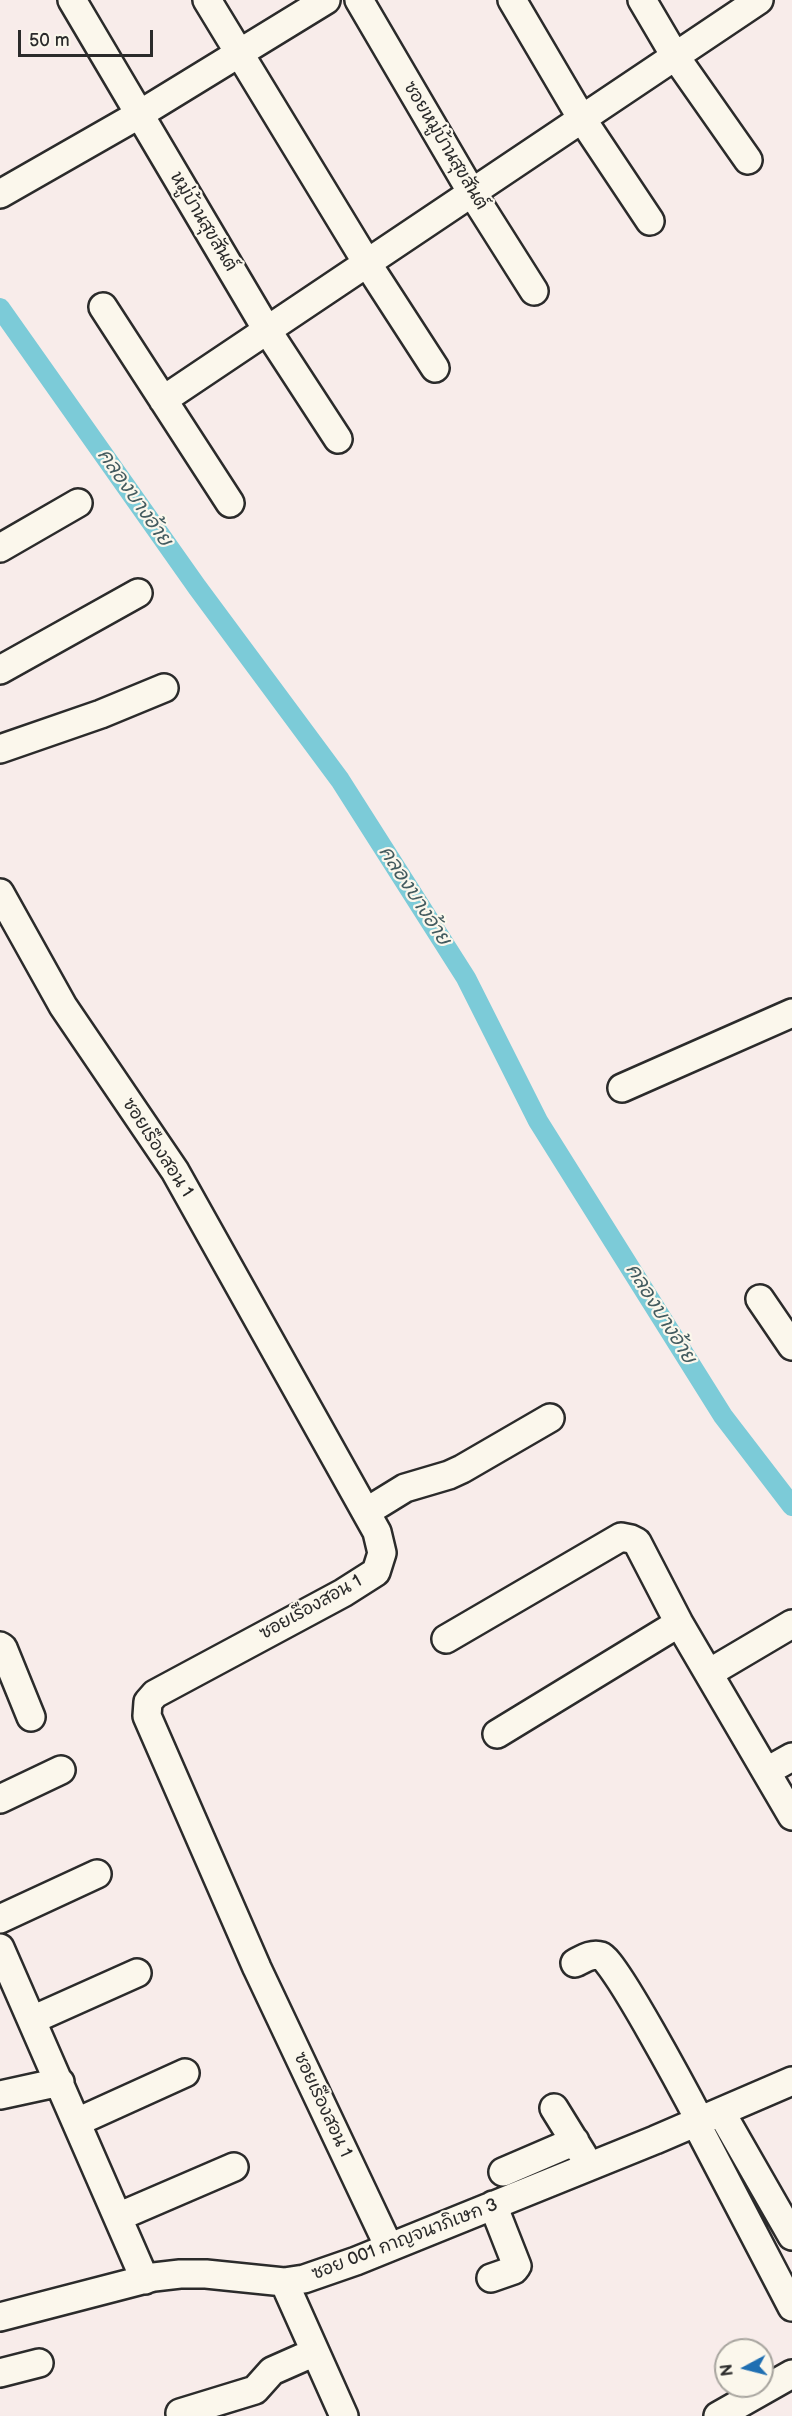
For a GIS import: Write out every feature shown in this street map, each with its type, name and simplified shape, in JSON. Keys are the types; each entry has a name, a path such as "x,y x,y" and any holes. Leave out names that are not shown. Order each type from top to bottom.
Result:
{"street":[{"name":"หมู่บ้านสุขสันต์","path":"72,0 267,330 338,439"},
{"path":"207,0 367,263 435,368"},
{"path":"0,194 140,114 326,0"},
{"name":"ซอยหมู่บ้านสุขสันต์","path":"359,0 472,194 534,291"},
{"path":"512,0 582,119 650,221"},
{"path":"642,0 675,56 748,160"},
{"path":"163,400 759,0"},
{"path":"103,307 230,503"},
{"path":"0,548 78,503"},
{"path":"0,670 138,593"},
{"path":"0,749 101,714 164,688"},
{"name":"ซอยเรืองสอน 1","path":"0,893 63,1006 175,1171 377,1532 382,1553 376,1572 343,1593 154,1694 148,1702 147,1716 257,1968 389,2247"},
{"path":"622,1088 792,1013"},
{"path":"760,1299 792,1346"},
{"path":"366,1512 405,1488 462,1469 550,1418"},
{"path":"446,1640 621,1537 632,1539 637,1542 679,1623 792,1816"},
{"path":"497,1734 679,1623"},
{"path":"709,1672 792,1624"},
{"path":"0,1646 3,1648 31,1717"},
{"path":"767,1771 792,1757"},
{"path":"0,1799 61,1770"},
{"path":"0,1919 97,1874"},
{"path":"0,1948 145,2280"},
{"path":"575,1963 592,1955 600,1955 606,1959 706,2118 792,2236"},
{"path":"32,2020 137,1973"},
{"path":"77,2122 185,2073"},
{"name":"ซอย 001 กาญจนาภิเษก 3","path":"0,2317 145,2280 180,2274 206,2274 284,2282 304,2279 590,2166 792,2081"},
{"path":"0,2095 60,2082"},
{"path":"554,2108 590,2166"},
{"path":"706,2118 792,2307"},
{"path":"503,2172 574,2141"},
{"path":"118,2217 234,2167"},
{"path":"491,2278 514,2270 517,2266 493,2205"},
{"path":"284,2282 344,2416"},
{"path":"180,2413 242,2406 272,2371 315,2352"},
{"path":"0,2373 39,2363"},
{"path":"718,2416 792,2374"}],"waterway":[{"name":"คลองบางอ้าย","path":"0,308 197,587 340,780 466,978 538,1121 723,1416 792,1506"}]}
